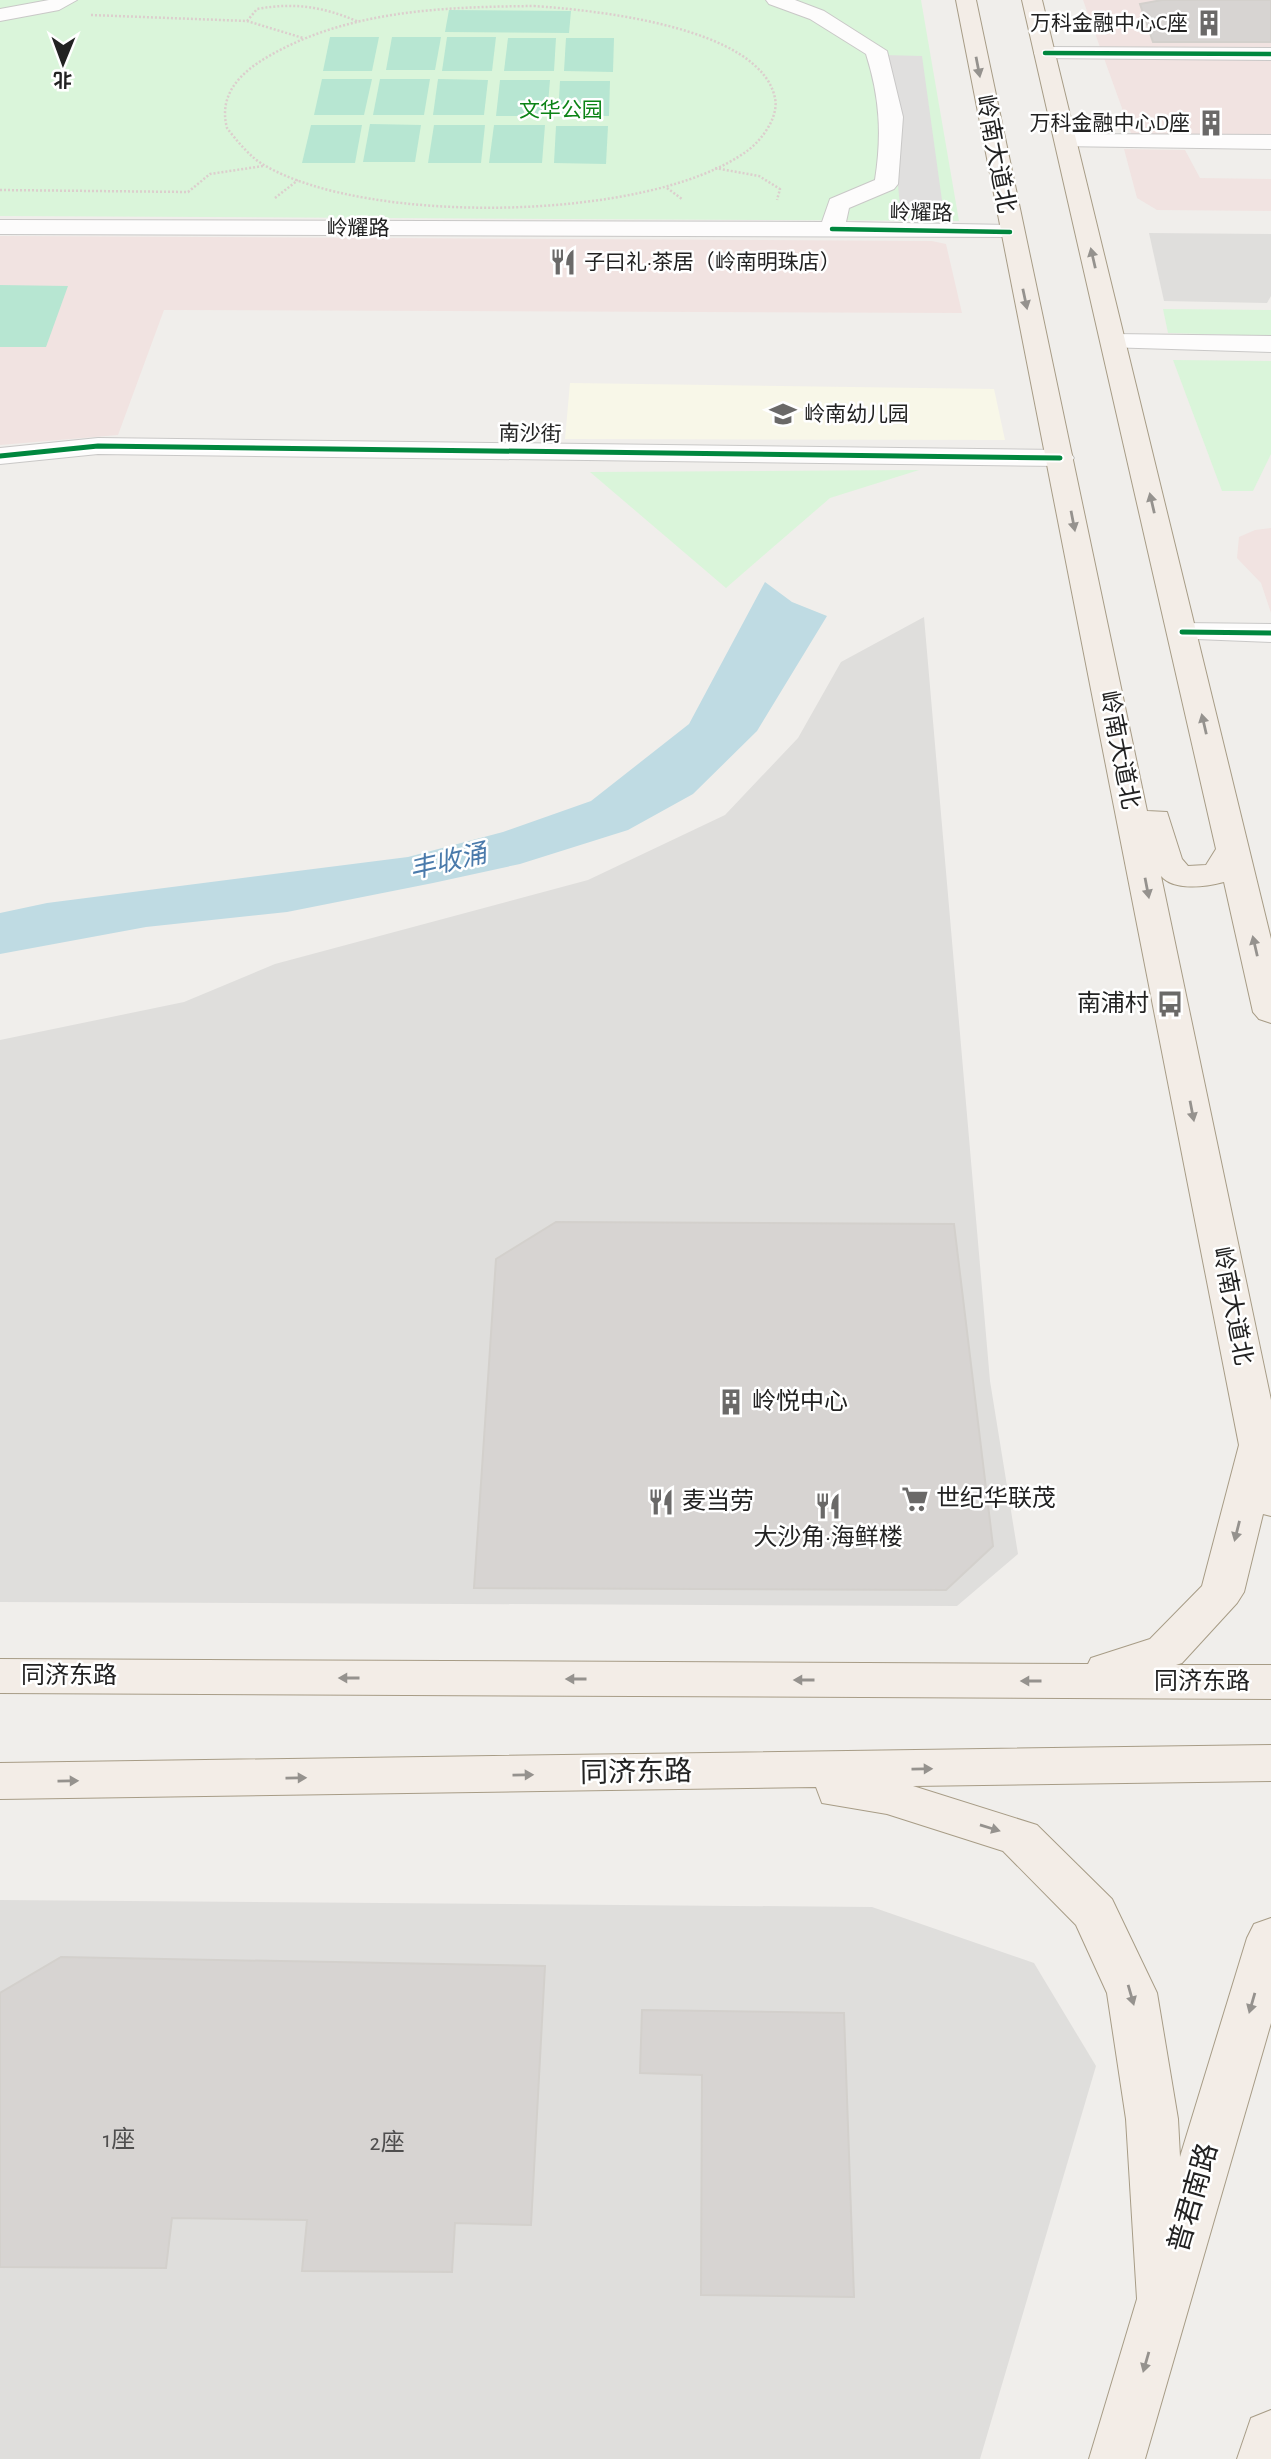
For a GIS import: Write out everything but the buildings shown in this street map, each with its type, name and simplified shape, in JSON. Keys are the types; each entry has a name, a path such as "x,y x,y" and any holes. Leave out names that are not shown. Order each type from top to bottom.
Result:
{"main road":[{"name":"岭南大道北","path":"965,0 1010,232 1060,458 1271,1501"},
{"path":"1032,0 1271,1012"},
{"path":"1121,759 1150,789 1166,862 1179,876 1217,874 1233,848"},
{"path":"1073,1681 1166,1651 1222,1592 1259,1441"},
{"name":"同济东路","path":"0,1676 1271,1682"},
{"name":"同济东路","path":"0,1782 1271,1763"},
{"path":"683,1773 887,1796 1020,1838 1095,1913 1132,1993 1152,2119 1164,2299"},
{"name":"普君南路","path":"1117,2459 1271,1937"},
{"path":"1265,2459 1271,2436"}],"street":[{"path":"776,0 817,15 876,51 891,94 894,137 886,184 838,204 832,229"},
{"path":"2,15 52,6 74,7"},
{"path":"1045,53 1271,54"},
{"path":"1066,141 1271,142"},
{"name":"岭耀路","path":"0,227 832,229 1010,232"},
{"path":"1114,342 1271,344"},
{"name":"南沙街","path":"0,456 98,446 1060,458"},
{"path":"1182,632 1271,633"}],"path":[{"path":"247,21 257,9 282,3 320,5 359,22"},
{"path":"464,6 534,6 600,11 662,23 713,40 751,62 773,87 776,114 758,141 715,168 666,187 597,202 533,208 438,208 362,198 298,180 264,166 227,129 224,100 242,73 279,48 304,39 394,14 464,6"},
{"path":"74,7 247,21 304,39"},
{"path":"0,190 188,192 211,174 264,166"},
{"path":"715,168 761,176 774,183 780,195 770,205"},
{"path":"666,187 691,205"}],"shaded area":[{"path":"1083,0 1271,0 1271,138 1132,136"},
{"path":"884,55 922,56 944,215 901,214"},
{"path":"1124,149 1185,150 1200,178 1271,179 1271,211 1157,210 1137,198"},
{"path":"1149,233 1271,234 1271,296 1267,303 1164,301"},
{"path":"0,236 932,241 946,244 962,313 164,310 118,435 0,445"},
{"name":"岭南幼儿园","path":"570,383 994,389 1005,440 565,439"},
{"path":"1271,528 1271,613 1261,583 1237,558 1239,537 1255,530"},
{"path":"924,617 990,1381 1018,1554 957,1606 0,1602 0,1040 184,1002 275,964 588,880 725,815 798,738 841,662"},
{"path":"0,1900 872,1907 1034,1963 1096,2066 980,2459 0,2459"}],"green space":[{"name":"文华公园","path":"0,0 921,0 959,221 0,216"},
{"path":"449,10 571,11 569,33 445,32"},
{"path":"330,37 379,37 372,71 323,71"},
{"path":"392,37 441,37 435,70 386,70"},
{"path":"447,37 496,37 492,71 442,71"},
{"path":"508,38 556,38 554,71 504,71"},
{"path":"566,38 614,38 613,72 564,71"},
{"path":"322,79 372,79 364,115 314,115"},
{"path":"380,79 430,79 424,115 373,115"},
{"path":"438,79 488,80 484,115 433,115"},
{"path":"500,80 550,80 547,116 496,116"},
{"path":"560,81 610,81 609,116 558,116"},
{"path":"370,124 421,125 415,162 363,162"},
{"path":"311,125 362,125 355,163 302,163"},
{"path":"434,125 485,125 481,163 428,163"},
{"path":"494,125 545,125 542,163 489,163"},
{"path":"556,126 608,126 606,164 554,163"},
{"path":"0,285 68,286 46,347 0,347"},
{"path":"1163,309 1271,310 1271,336 1168,333"},
{"path":"1173,360 1271,361 1271,454 1253,491 1222,491"},
{"path":"919,470 830,498 726,588 590,472"}],"water":[{"name":"丰收涌","path":"765,582 792,602 827,616 757,731 693,794 628,830 520,864 287,912 146,927 0,954 0,913 47,903 408,857 503,832 591,801 689,724"}],"cycle path":[{"path":"1045,53 1271,54"},
{"path":"832,229 1010,232"},
{"path":"0,456 98,446 1060,458"},
{"path":"1182,632 1271,633"}],"place":[{"name":"万科金融中心C座","path":"1209,23"},
{"name":"万科金融中心D座","path":"1211,123"},
{"name":"子曰礼·茶居（岭南明珠店）","path":"563,262"},
{"name":"岭南幼儿园","path":"783,414"},
{"name":"南浦村","path":"1170,1004"},
{"name":"岭悦中心","path":"731,1402"},
{"name":"世纪华联茂","path":"915,1499"},
{"name":"麦当劳","path":"661,1502"},
{"name":"大沙角·海鲜楼","path":"828,1506"}]}
